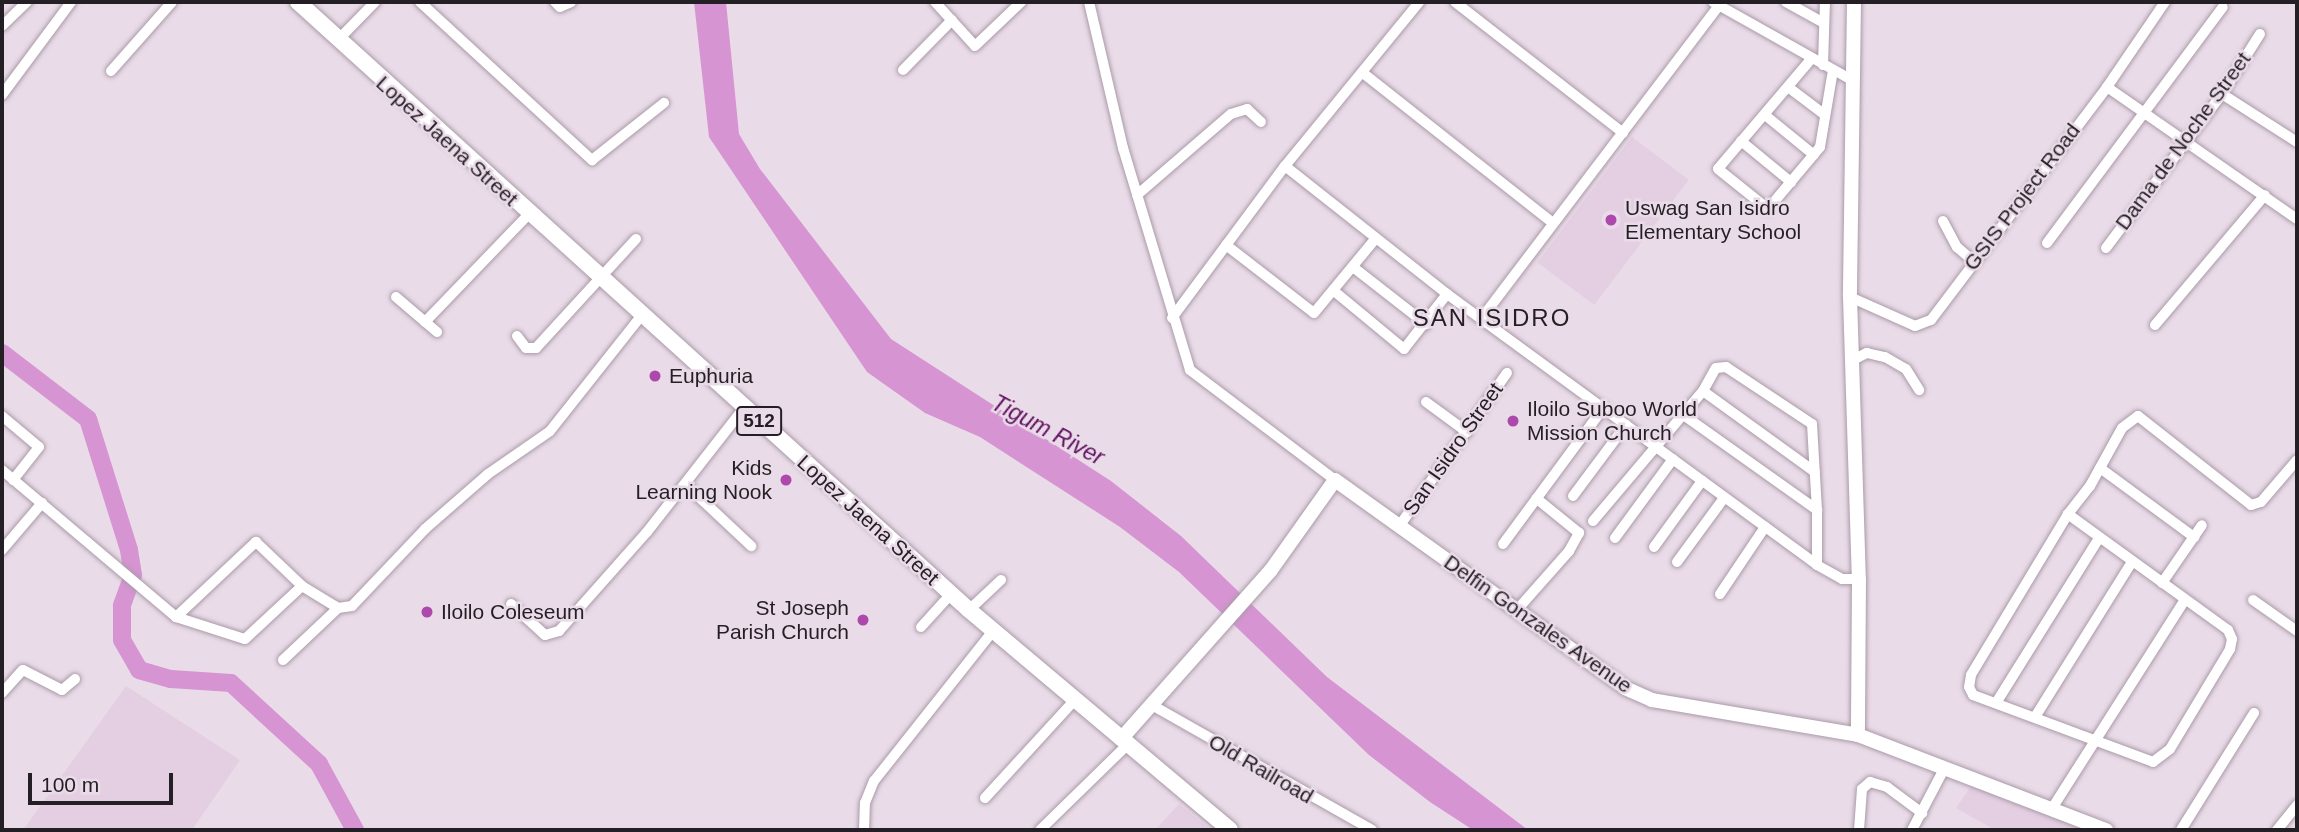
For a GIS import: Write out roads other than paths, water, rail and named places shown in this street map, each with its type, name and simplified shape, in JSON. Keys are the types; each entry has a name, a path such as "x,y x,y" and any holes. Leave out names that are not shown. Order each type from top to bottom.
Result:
{"main road":[{"name":"Lopez Jaena Street","path":"298,2 528,215 968,610 1230,830"}],"street":[{"path":"2,26 27,2"},
{"path":"3,90 71,2"},
{"path":"111,71 172,2"},
{"path":"338,40 375,2"},
{"path":"420,2 592,160 664,103"},
{"path":"555,2 560,7 571,2"},
{"path":"935,2 975,46 1021,2"},
{"name":"Delfin Gonzales Avenue","path":"1088,2 1137,195 1172,318 1191,370 1335,480 1601,674 1652,700 1858,735 2106,830"},
{"path":"1172,318 1285,166 1419,2"},
{"path":"1455,2 1623,133"},
{"path":"1786,2 1824,23"},
{"path":"1812,58 1718,169 1768,209 1820,147 1828,67 1825,2"},
{"path":"1854,2 1850,297 1859,579 1858,735"},
{"name":"GSIS Project Road","path":"1850,297 1914,326 1924,325 2107,87 2165,2"},
{"path":"1481,319 1623,133 1716,4 1854,81"},
{"path":"2047,243 2146,114 2223,7"},
{"path":"903,70 952,20"},
{"name":"Dama de Noche Street","path":"2106,248 2222,94 2260,34"},
{"path":"1363,73 1553,223"},
{"path":"1788,87 1825,115"},
{"path":"2107,87 2297,219"},
{"path":"2222,94 2297,142"},
{"path":"1137,195 1231,114 1247,109 1261,122"},
{"path":"1765,115 1814,155"},
{"path":"1741,141 1791,182"},
{"path":"1285,166 1447,294 1817,565 1842,579 1859,579"},
{"path":"2155,325 2265,195"},
{"path":"425,322 528,215"},
{"path":"1943,221 1957,247 1973,261"},
{"path":"1226,245 1314,313 1376,238"},
{"path":"517,336 527,348 536,348 636,239"},
{"path":"1353,267 1426,324"},
{"path":"1334,291 1404,349 1447,294"},
{"path":"396,297 437,332"},
{"path":"176,617 256,542 302,586 338,608 352,607 425,529 488,474 550,431 642,315"},
{"path":"1851,361 1867,353 1885,357 1906,369 1919,390"},
{"path":"1593,521 1703,390 1716,368 1726,367 1812,424 1817,565"},
{"name":"San Isidro Street","path":"1400,525 1507,373"},
{"path":"1703,390 1815,472"},
{"path":"1426,402 1466,432"},
{"path":"1503,544 1604,407"},
{"path":"511,604 545,635 559,631 685,484 744,408"},
{"path":"1682,414 1816,510"},
{"path":"2,416 39,447 13,480"},
{"path":"2068,514 2228,630 2232,639 2230,649 2170,749 2153,762 1973,695 1971,675 2068,514 2100,467 2122,428 2138,416 2251,505 2261,502 2297,460"},
{"path":"1573,496 1626,425"},
{"path":"1615,538 1674,459"},
{"path":"2100,467 2194,537"},
{"path":"2,470 176,617 245,639 302,586"},
{"path":"1040,830 1125,741 1208,639 1271,570 1335,480"},
{"path":"1654,547 1702,481"},
{"path":"685,484 751,546"},
{"path":"1516,611 1569,551 1579,533 1536,498"},
{"path":"1677,562 1724,498"},
{"path":"2,551 42,503"},
{"path":"2162,583 2202,525"},
{"path":"1720,594 1765,527"},
{"path":"1996,703 2099,538"},
{"path":"2035,717 2132,562"},
{"path":"968,610 1001,580"},
{"path":"921,627 951,594"},
{"path":"2051,810 2185,600"},
{"path":"2253,600 2297,631"},
{"path":"283,660 338,608"},
{"path":"864,830 865,803 881,770 993,631"},
{"path":"2,693 23,670 62,690 75,679"},
{"path":"985,798 1074,701"},
{"name":"Old Railroad","path":"1152,705 1372,830"},
{"path":"2181,830 2254,713"},
{"path":"1912,830 1944,769"},
{"path":"1858,830 1863,789 1870,782 1887,787 1922,813"},
{"path":"2277,830 2297,805"}],"waterway":[{"path":"2,353 88,419 129,550 133,575 122,606 122,640 139,670 171,679 231,683 319,764 355,830"}],"place":[{"name":"Uswag San Isidro Elementary School","path":"1611,220"},
{"name":"Euphuria","path":"655,376"},
{"name":"Iloilo Suboo World Mission Church","path":"1513,421"},
{"name":"Kids Learning Nook","path":"786,480"},
{"name":"Iloilo Coleseum","path":"427,612"},
{"name":"St Joseph Parish Church","path":"863,620"}],"district":[{"name":"SAN ISIDRO","path":"1492,318"}],"water label":[{"name":"Tigum River","path":"1048,430"}]}
